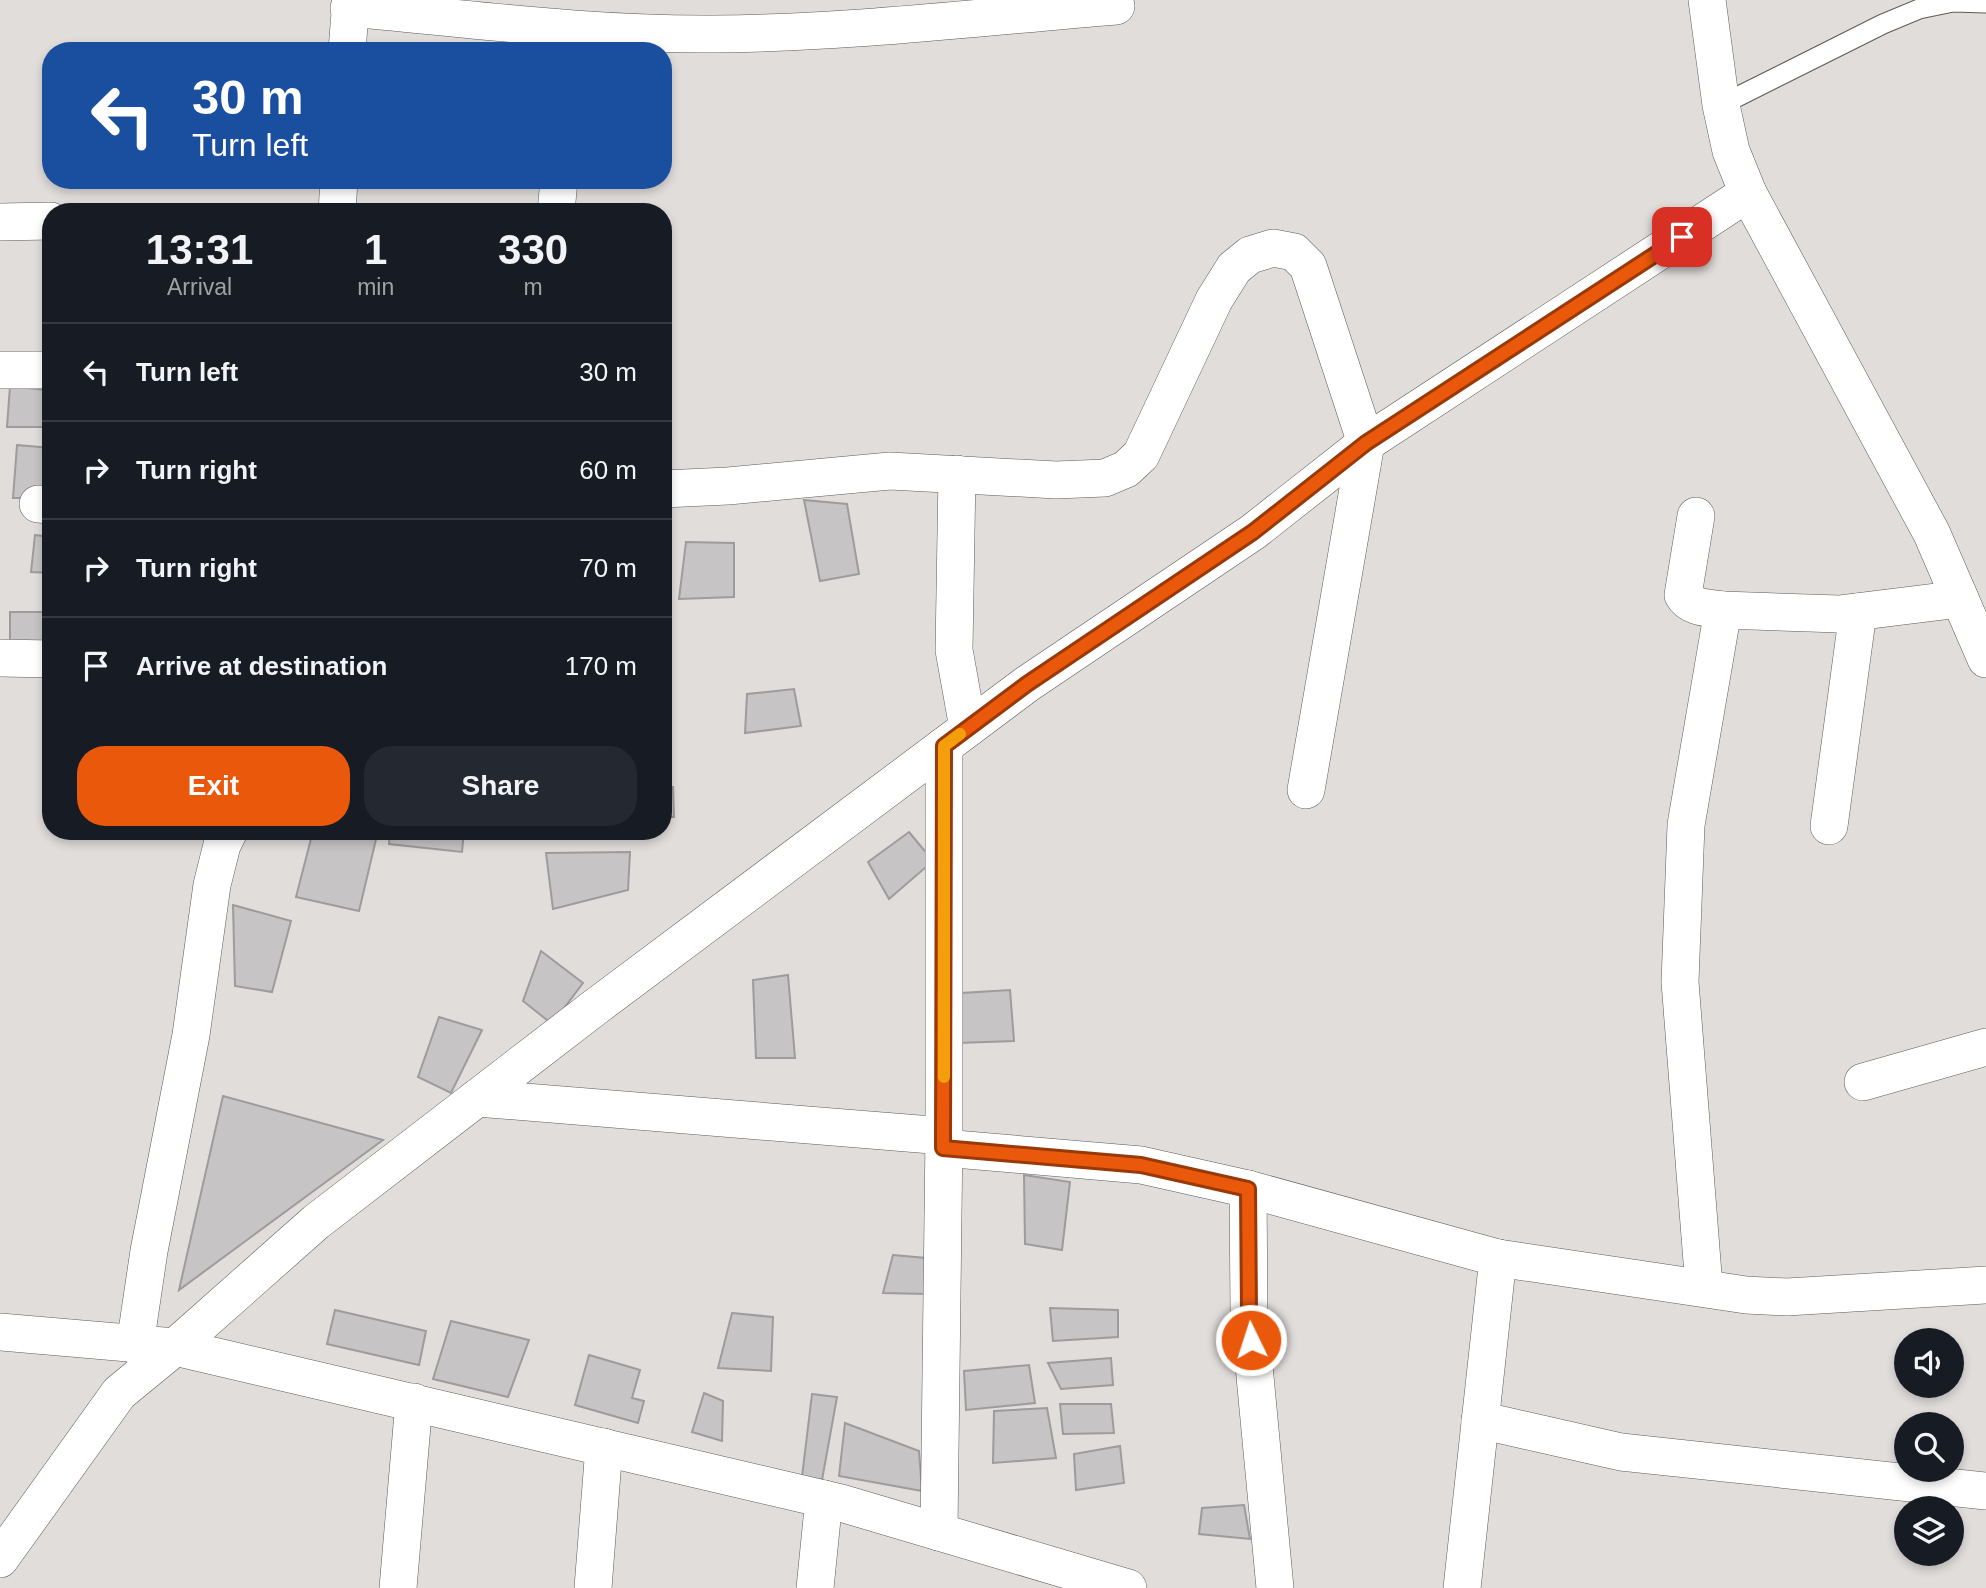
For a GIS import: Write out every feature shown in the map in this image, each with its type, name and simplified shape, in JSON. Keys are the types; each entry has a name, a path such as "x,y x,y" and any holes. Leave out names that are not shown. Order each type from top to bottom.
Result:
{"street":[{"path":"1707,0 1720,105 1731,151 1748,193 1932,534 1986,659"},
{"path":"348,42 350,4 572,40 818,31 1116,6"},
{"path":"0,1559 119,1393 316,1222 605,1000 1027,684 1253,532 1366,443 1748,193"},
{"path":"0,222 42,221"},
{"path":"672,489 890,471 1056,480 1105,478 1126,469 1141,455 1214,300 1234,268 1250,255 1273,248 1294,252 1308,266 1366,443 1306,790"},
{"path":"0,370 42,370"},
{"path":"939,1532 944,1142 956,737 954,650 957,474"},
{"path":"1696,516 1683,595 1686,601 1694,605 1723,610 1839,614 1960,599"},
{"path":"1704,1287 1679,982 1686,825 1723,610"},
{"path":"1829,826 1858,612"},
{"path":"0,658 42,659"},
{"path":"135,1345 149,1251 191,1035 212,885 224,840"},
{"path":"1864,1082 1986,1047"},
{"path":"477,1098 944,1142 1141,1165 1248,1189 1498,1258 1746,1295 1787,1297 1986,1285"},
{"path":"1248,1189 1249,1313 1275,1588"},
{"path":"1462,1588 1498,1258"},
{"path":"0,1332 135,1345 175,1346 824,1499 1128,1588"},
{"path":"398,1588 414,1402"},
{"path":"1480,1420 1621,1452 1986,1491"},
{"path":"593,1588 604,1447"},
{"path":"815,1588 824,1499"}],"lane":[{"path":"1720,105 1883,24 1919,9 1953,2 1986,3"}],"building":[{"path":"10,386 42,390 42,427 7,427"},
{"path":"17,445 42,447 42,498 13,498"},
{"path":"804,500 847,504 859,574 820,581"},
{"path":"35,535 42,536 42,573 31,572"},
{"path":"686,542 734,543 734,597 679,599"},
{"path":"10,612 42,612 42,649 10,649"},
{"path":"794,689 801,726 745,733 747,694"},
{"path":"672,787 673,787 672,817"},
{"path":"909,832 933,861 889,899 868,862"},
{"path":"311,840 376,840 359,911 296,897"},
{"path":"389,840 463,840 462,852 389,844"},
{"path":"630,852 628,890 553,909 546,853"},
{"path":"233,905 291,921 272,992 235,986"},
{"path":"541,951 583,983 552,1024 523,1001"},
{"path":"788,975 795,1058 756,1058 753,980"},
{"path":"1010,990 1014,1041 958,1043 961,993"},
{"path":"439,1017 482,1030 451,1093 418,1077"},
{"path":"223,1096 383,1140 179,1290"},
{"path":"1024,1175 1070,1182 1062,1250 1025,1244"},
{"path":"893,1255 926,1258 925,1294 883,1293"},
{"path":"1050,1308 1118,1310 1118,1337 1053,1341"},
{"path":"335,1310 426,1331 419,1365 327,1344"},
{"path":"732,1313 773,1317 771,1371 718,1368"},
{"path":"451,1321 529,1340 508,1397 433,1379"},
{"path":"589,1355 640,1370 632,1398 644,1401 638,1423 575,1405"},
{"path":"1111,1358 1113,1385 1061,1389 1048,1363"},
{"path":"1029,1365 1035,1403 966,1410 964,1371"},
{"path":"704,1393 723,1401 722,1441 692,1432"},
{"path":"812,1394 837,1397 822,1480 802,1477"},
{"path":"1060,1404 1111,1404 1114,1433 1063,1434"},
{"path":"1047,1408 1056,1458 993,1463 994,1411"},
{"path":"845,1423 919,1451 922,1491 839,1476"},
{"path":"1120,1446 1124,1483 1076,1490 1074,1454"},
{"path":"1244,1505 1250,1539 1199,1534 1202,1508"}],"slow traffic":[{"path":"944,1077 944,746 960,734"}],"route":[{"path":"1251,1340 1248,1189 1141,1165 943,1148 944,746 1027,684 1253,532 1366,443 1682,237"}]}
